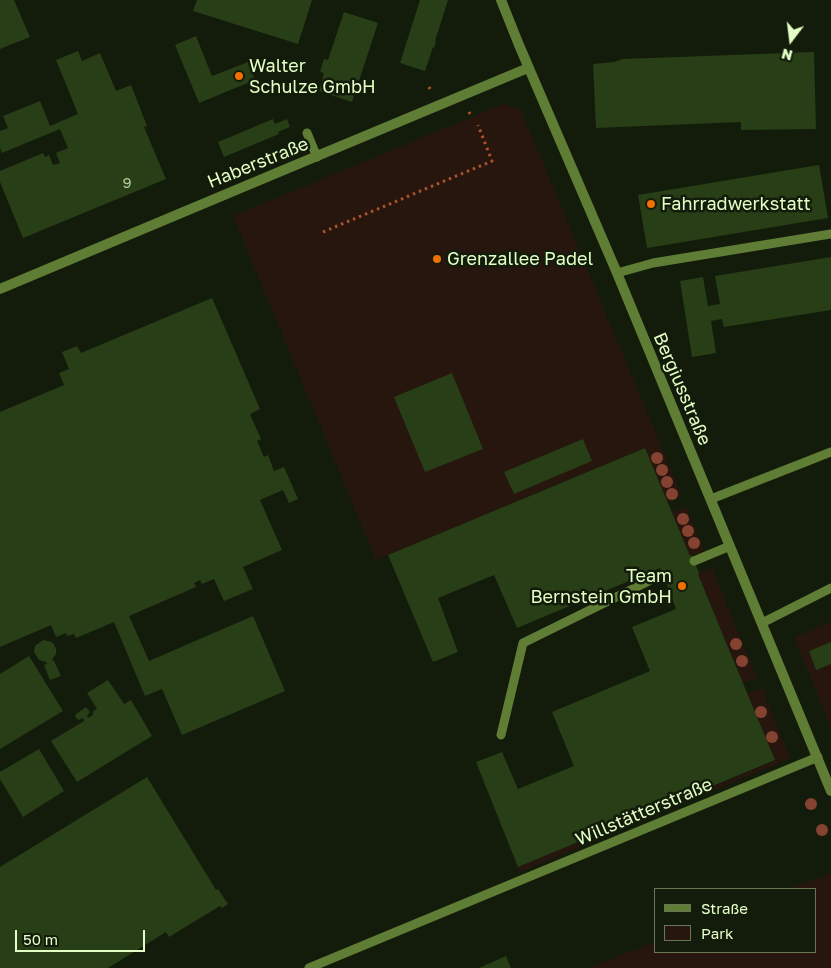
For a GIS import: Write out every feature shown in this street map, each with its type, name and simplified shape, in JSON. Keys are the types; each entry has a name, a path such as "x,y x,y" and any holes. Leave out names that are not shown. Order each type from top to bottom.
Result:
{"street":[{"name":"Bergiusstraße","path":"501,0 528,68 617,273 831,791"},
{"name":"Haberstraße","path":"0,289 528,68"}],"lane":[{"path":"307,133 317,157"},
{"path":"617,273 653,264 831,234"},
{"path":"711,499 831,452"},
{"path":"694,561 730,546"},
{"path":"501,734 523,642 663,574"},
{"path":"762,623 831,588"},
{"name":"Willstätterstraße","path":"308,968 818,757"}],"path":[{"path":"323,232 492,162 478,125"}],"green space":[{"path":"503,104 521,110 682,496 667,502 645,448 376,560 233,216"},
{"path":"686,507 704,550 690,556 671,512"},
{"path":"712,568 757,678 743,683 698,574"},
{"path":"831,622 831,727 794,637"},
{"path":"762,688 790,758 520,872 518,867 775,761 747,694"},
{"path":"831,873 831,968 588,968 654,942 654,953 816,953 816,888 792,888"}],"building":[{"path":"0,0 14,0 30,37 0,49"},
{"path":"197,0 312,0 298,44 193,11"},
{"path":"420,0 448,0 436,42 425,71 400,63"},
{"path":"344,12 378,23 352,102 319,91 324,73 320,72 324,59 328,60"},
{"path":"196,36 212,76 248,62 255,80 199,103 175,45"},
{"path":"78,51 82,61 100,53 116,91 131,85 147,126 144,127 166,179 23,238 0,182 0,171 43,153 45,157 49,155 53,165 60,163 56,153 68,148 60,129 2,153 0,148 0,131 8,128 3,116 40,101 50,126 78,114 56,60"},
{"path":"814,52 816,129 741,130 741,122 596,128 593,64 614,62 622,59"},
{"path":"273,119 275,124 287,119 290,127 278,132 279,134 224,157 218,142"},
{"path":"819,165 828,218 647,248 638,195"},
{"path":"831,257 831,310 724,327 722,319 711,321 716,353 692,357 680,281 703,277 708,306 720,304 715,276"},
{"path":"212,298 260,409 250,414 261,439 257,441 264,457 268,455 274,471 284,467 298,499 289,503 283,490 260,500 282,550 243,567 253,589 224,601 214,579 202,584 200,580 194,583 196,587 129,616 149,661 253,616 285,691 182,735 162,689 145,696 114,622 76,638 74,634 67,636 66,633 56,637 51,625 0,647 0,412 64,385 59,373 69,369 62,352 77,346 81,353"},
{"path":"452,373 483,449 425,472 394,397"},
{"path":"583,439 592,461 514,494 504,472"},
{"path":"645,448 690,556 692,555 698,574 775,760 518,867 476,762 502,752 518,789 574,766 552,712 650,671 632,627 676,609 663,574 660,568 517,628 494,575 438,598 458,652 433,662 388,555"},
{"path":"43,640 52,642 56,648 56,654 52,660 61,676 50,680 44,665 47,664 46,662 39,660 34,652 35,646"},
{"path":"831,642 831,664 816,670 809,651"},
{"path":"29,656 63,711 0,749 0,674"},
{"path":"108,680 124,704 131,700 152,736 77,782 51,741 84,721 83,718 78,720 75,716 86,707 90,712 87,716 88,718 93,715 93,711 97,709 87,693"},
{"path":"39,749 64,791 23,817 0,779 0,772"},
{"path":"147,777 216,890 218,889 228,904 222,908 220,906 169,937 166,932 108,968 0,968 0,867"},
{"path":"506,956 511,968 479,968"}],"place":[{"name":"Walter Schulze GmbH","path":"239,76"},
{"name":"Fahrradwerkstatt","path":"651,204"},
{"name":"Grenzallee Padel","path":"437,259"},
{"name":"Team Bernstein GmbH","path":"682,586"}]}
